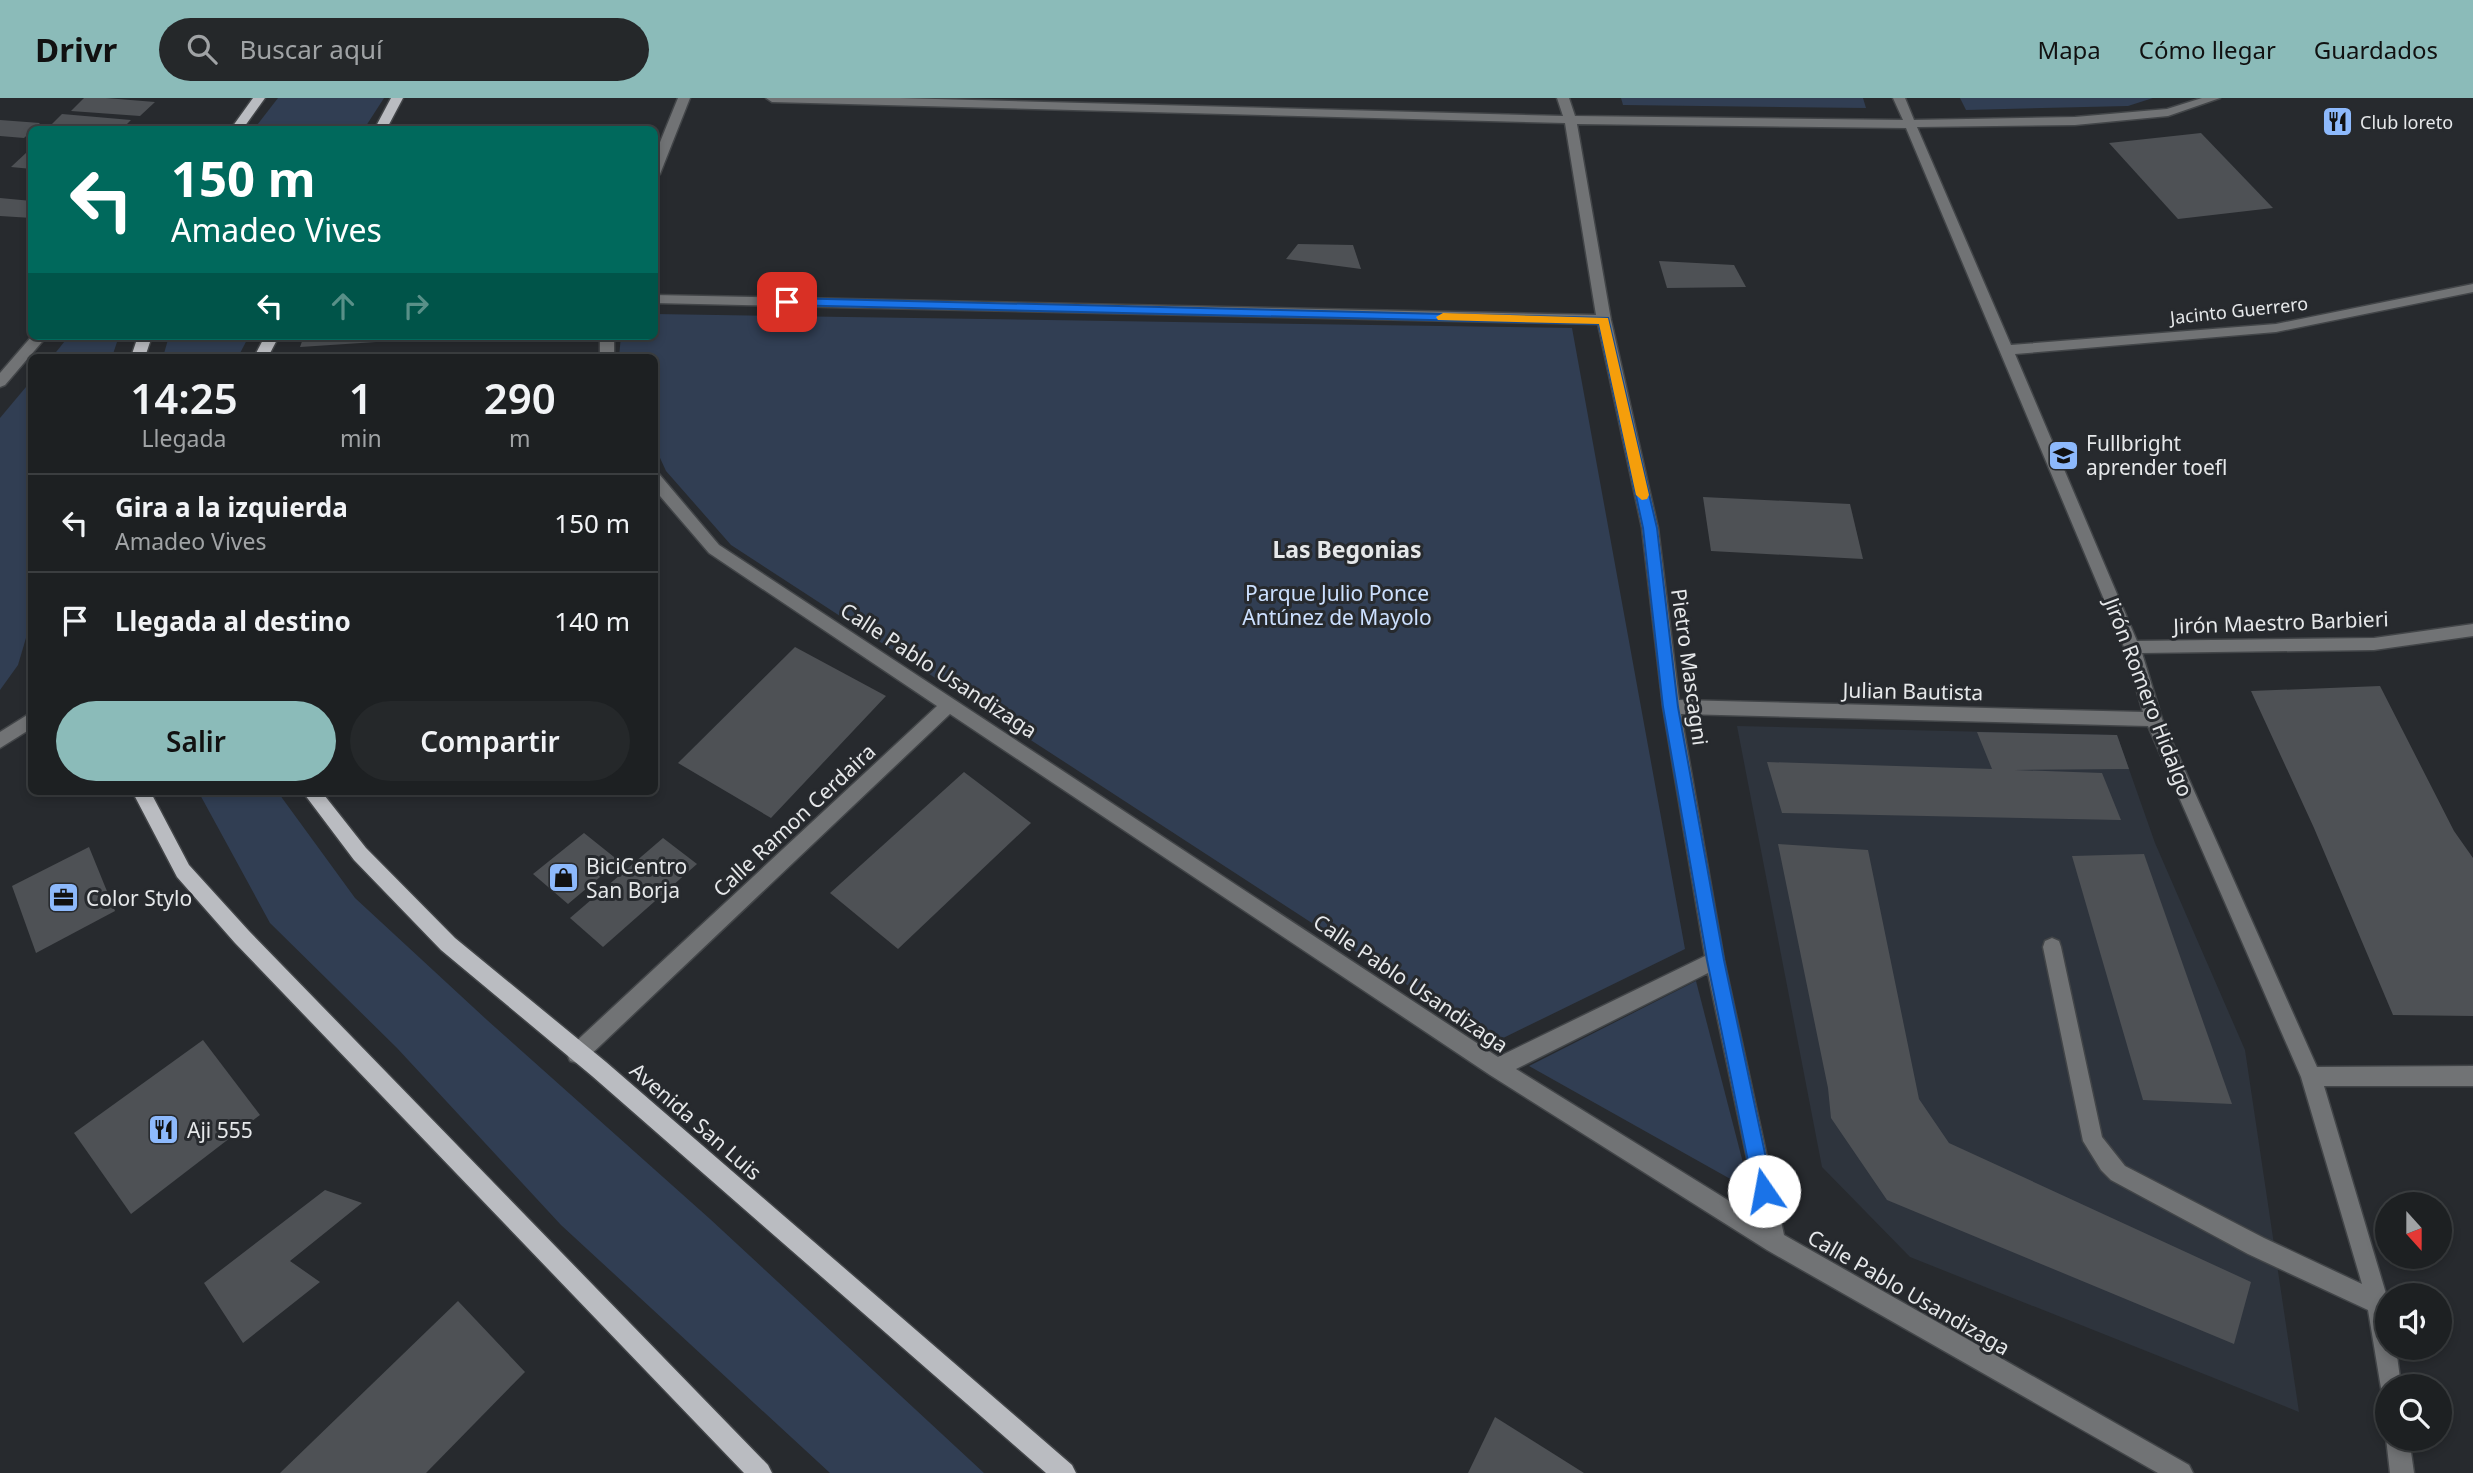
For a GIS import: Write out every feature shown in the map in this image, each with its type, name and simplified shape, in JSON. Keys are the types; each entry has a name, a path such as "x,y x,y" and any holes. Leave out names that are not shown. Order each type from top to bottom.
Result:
{"main road":[{"path":"239,126 259,98"},
{"path":"382,126 397,98"},
{"path":"143,795 183,871 242,937 760,1473"},
{"name":"Avenida San Luis","path":"314,795 360,854 448,944 598,1069 1064,1473"}],"street":[{"path":"658,164 684,98"},
{"path":"772,98 1570,120 1909,124 2075,121 2168,112 2214,98"},
{"name":"Pietro Mascagni","path":"1563,98 1570,120 1604,320 1650,528 1671,707 1715,960 1775,1242"},
{"name":"Jirón Romero Hidalgo","path":"1899,98 2132,647 2154,719 2311,1077 2375,1293"},
{"name":"Jacinto Guerrero","path":"2006,351 2276,328 2473,288"},
{"path":"658,299 1604,320"},
{"path":"0,382 37,340"},
{"name":"Calle Pablo Usandizaga","path":"658,483 713,550 950,704 1497,1068 1775,1242 2181,1473"},
{"name":"Jirón Maestro Barbieri","path":"2132,647 2374,644 2473,630"},
{"name":"Calle Ramon Cerdaira","path":"578,1054 950,704"},
{"name":"Julian Bautista","path":"1671,707 2154,719"},
{"path":"0,741 28,722"},
{"path":"2052,947 2094,1141 2108,1163 2118,1173 2256,1246 2375,1302"},
{"path":"1497,1068 1715,960"},
{"path":"2311,1077 2473,1076"},
{"path":"2399,1451 2402,1473"}],"shaded area":[{"path":"1737,726 2117,735 2155,843 2245,1050 2299,1412 1910,1257 1822,1167"}],"green space":[{"path":"278,98 384,98 366,126 256,126"},
{"path":"1621,98 1863,98 1866,108 1623,105"},
{"path":"1960,98 2153,98 2128,106 1966,110"},
{"name":"Parque Julio Ponce Antúnez de Mayolo","path":"658,314 1572,328 1685,949 1495,1042 731,545 666,471 658,454 658,354 619,354 621,340 658,340"},
{"path":"66,340 118,340 113,354 54,354"},
{"path":"168,340 247,340 240,354 164,354"},
{"path":"28,385 28,631 18,665 0,690 0,418"},
{"path":"200,795 280,795 355,898 710,1219 984,1473 830,1473 561,1225 397,1048 270,923"},
{"path":"1696,981 1750,1190 1529,1066"}],"building":[{"path":"84,98 155,102 140,116 71,111"},
{"path":"62,114 131,120 125,126 50,126"},
{"path":"0,120 40,123 37,126 28,126 28,134 24,138 0,136"},
{"path":"2201,133 2273,208 2178,219 2109,143"},
{"path":"27,152 28,152 28,169 11,167"},
{"path":"0,198 28,201 28,218 0,216"},
{"path":"1298,244 1353,245 1361,269 1286,259"},
{"path":"1659,261 1734,265 1746,287 1667,288"},
{"path":"303,340 407,340 300,347"},
{"path":"1703,497 1850,504 1863,559 1711,551"},
{"path":"795,647 886,696 771,818 678,763"},
{"path":"2380,686 2454,831 2473,858 2473,1016 2393,1015 2314,828 2251,691"},
{"path":"1977,732 2117,735 2129,769 2014,770 2102,773 2121,820 1782,813 1767,762 1992,769"},
{"path":"964,772 1031,823 898,949 830,893"},
{"path":"584,833 619,861 568,904 533,874"},
{"path":"663,838 697,864 603,947 570,918"},
{"path":"1778,844 1868,850 1919,1099 1949,1143 2251,1282 2234,1344 1887,1200 1831,1118 1828,1088"},
{"name":"Color Stylo","path":"89,847 115,911 36,953 12,886"},
{"path":"2144,854 2232,1104 2143,1100 2072,856"},
{"path":"203,1040 260,1115 131,1214 74,1133"},
{"path":"325,1190 362,1203 290,1261 320,1282 243,1343 204,1283"},
{"path":"458,1301 525,1372 426,1473 280,1473"},
{"path":"1495,1417 1584,1473 1468,1473"}],"slow traffic":[{"path":"1443,317 1604,320 1642,495"}],"place":[{"name":"Club loreto","path":"2337,122"},
{"name":"Fullbright aprender toefl","path":"2063,455"},
{"name":"BiciCentro San Borja","path":"563,878"},
{"name":"Color Stylo","path":"63,898"},
{"name":"Aji 555","path":"164,1130"}],"district":[{"name":"Las Begonias","path":"1347,549"}],"route":[{"path":"787,302 1604,320 1650,528 1671,707 1715,960 1764,1191"}]}
